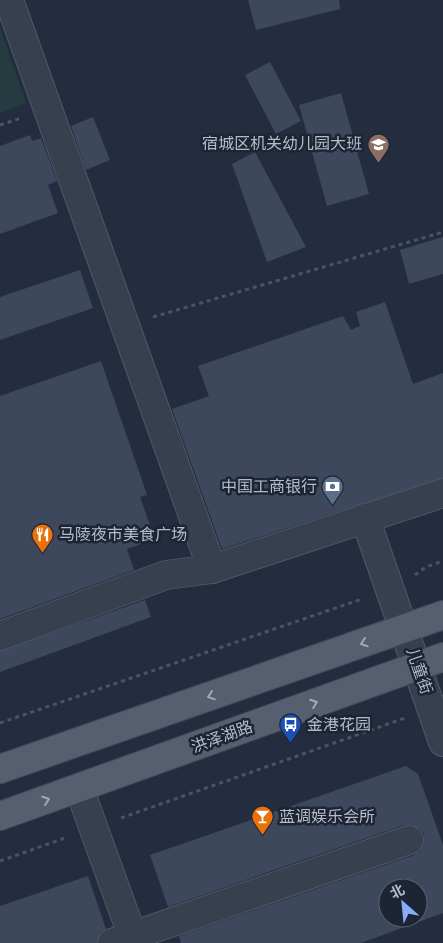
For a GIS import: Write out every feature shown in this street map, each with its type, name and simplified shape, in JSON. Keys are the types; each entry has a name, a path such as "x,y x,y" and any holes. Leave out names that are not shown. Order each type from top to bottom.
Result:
{"main road":[{"path":"0,769 443,615"},
{"name":"洪泽湖路","path":"0,816 443,657"}],"street":[{"path":"8,0 212,569"},
{"path":"0,636 166,575 212,569 443,493"},
{"name":"儿童街","path":"365,518 443,739"},
{"path":"78,788 93,828 126,941 408,840"}],"path":[{"path":"0,125 24,117"},
{"path":"125,326 443,232"},
{"path":"0,722 402,586 426,567 443,560"},
{"path":"0,861 432,708"}],"green space":[{"path":"0,28 26,103 0,113"}],"building":[{"path":"248,0 339,0 340,9 256,30"},
{"path":"270,62 301,121 276,134 245,75"},
{"path":"341,93 369,194 327,206 299,105"},
{"path":"93,117 110,160 86,170 71,126"},
{"path":"30,135 32,141 41,138 57,181 48,185 58,213 0,234 0,146"},
{"path":"255,152 306,247 267,262 232,164"},
{"path":"443,237 443,274 409,284 400,250"},
{"path":"80,270 93,308 0,340 0,297"},
{"path":"385,302 413,384 443,373 443,478 222,549 172,409 209,396 198,366 343,316 351,330 360,326 356,312"},
{"path":"101,361 147,495 140,497 155,539 127,549 134,570 0,619 0,396"},
{"path":"145,600 151,617 0,672 0,651"},
{"path":"406,766 418,774 443,845 443,913 428,918 428,878 378,878 378,928 402,928 361,943 181,943 179,936 414,855 420,851 424,843 424,834 420,829 412,825 404,825 168,907 150,855"},
{"path":"88,876 106,929 100,933 97,943 0,943 0,906"}],"place":[{"name":"宿城区机关幼儿园大班","path":"378,163"},
{"name":"中国工商银行","path":"333,506"},
{"name":"马陵夜市美食广场","path":"43,554"},
{"name":"金港花园","path":"291,744"},
{"name":"蓝调娱乐会所","path":"263,836"}]}
